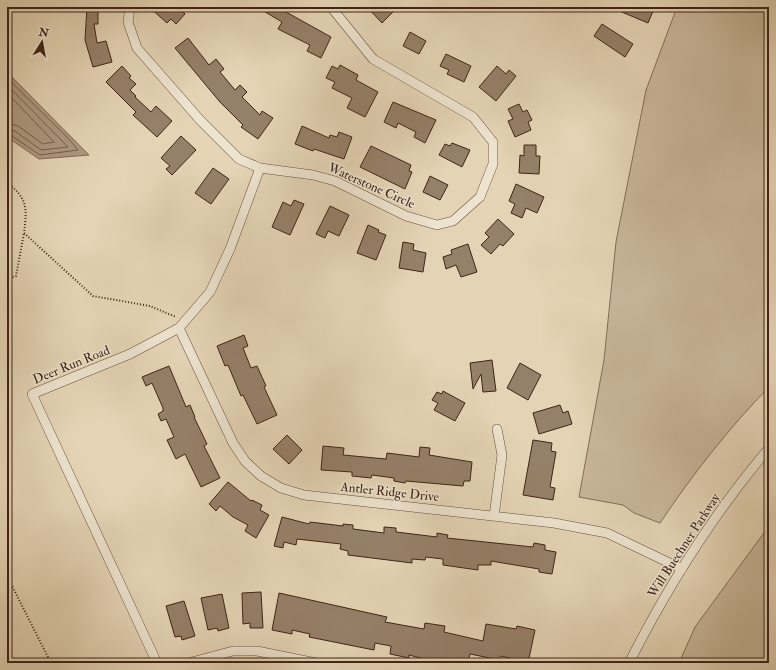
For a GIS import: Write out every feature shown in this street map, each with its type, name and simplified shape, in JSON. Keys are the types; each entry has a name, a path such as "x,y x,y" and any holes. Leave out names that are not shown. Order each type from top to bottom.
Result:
{"street":[{"name":"Waterstone Circle","path":"130,7 128,22 137,48 200,120 239,158 260,168 313,175 335,181 406,216 437,225 453,221 480,197 493,164 493,142 472,117 373,59 333,7"},
{"name":"Deer Run Road","path":"157,663 32,394 130,354 182,324 210,292 230,249 260,168"},
{"name":"Antler Ridge Drive","path":"182,324 233,443 245,461 261,476 281,488 304,495 554,523 607,533 682,569"},
{"path":"494,516 502,455 497,429"},
{"name":"Will Buechner Parkway","path":"629,663 647,626 704,532 769,448"},
{"path":"188,663 233,651 257,651 316,663"}],"path":[{"path":"7,183 19,192 27,212 16,276 7,279"},
{"path":"24,233 93,296 150,306 182,324"},
{"path":"7,576 51,663"}],"shaded area":[{"path":"677,7 769,7 769,387 739,419 712,452 660,523 634,513 623,505 579,497 604,360 616,242 646,90"},
{"path":"769,526 769,663 679,663 695,627"}],"water":[{"path":"7,72 89,155 39,159 7,137"}],"building":[{"path":"87,7 98,7 98,24 94,24 97,43 106,41 112,62 93,67 85,40"},
{"path":"149,7 178,7 185,14 176,24 171,19 167,23"},
{"path":"257,7 277,7 331,37 321,58 307,51 310,45 278,29 282,22"},
{"path":"367,7 388,7 393,12 382,23"},
{"path":"610,7 643,7 653,11 648,23"},
{"path":"602,24 633,44 625,57 594,36"},
{"path":"410,32 426,41 419,54 403,46"},
{"path":"188,38 209,65 216,59 224,69 220,72 235,90 240,85 247,92 242,97 260,115 262,111 273,118 258,139 241,127 243,125 220,102 175,48"},
{"path":"446,54 471,66 464,82 447,74 449,70 440,66"},
{"path":"340,65 358,75 356,80 378,92 365,117 347,108 352,98 332,88 335,82 326,78 332,66 338,69"},
{"path":"122,66 131,76 129,78 136,84 130,90 136,96 135,97 151,112 156,106 172,121 157,137 133,115 136,112 106,82"},
{"path":"497,66 506,74 509,70 516,76 496,101 479,87"},
{"path":"393,102 436,120 425,143 414,137 416,132 398,123 396,128 384,122"},
{"path":"519,104 523,112 527,110 532,120 528,122 531,130 515,137 508,121 513,119 508,109"},
{"path":"302,126 329,138 330,135 337,137 339,132 352,137 344,159 314,149 313,151 295,144"},
{"path":"181,136 196,150 172,175 166,169 170,166 161,158"},
{"path":"452,143 470,150 462,167 439,155 445,144 450,146"},
{"path":"524,145 536,145 536,156 540,156 539,174 519,173 520,155 524,156"},
{"path":"371,146 411,165 409,171 412,172 405,189 360,167"},
{"path":"213,168 229,179 211,204 195,193"},
{"path":"430,176 448,185 440,200 423,192"},
{"path":"516,184 544,197 537,213 526,208 522,218 511,213 515,204 509,201"},
{"path":"294,200 304,204 290,235 272,227 283,202 291,206"},
{"path":"330,206 349,215 339,236 328,231 325,238 316,234"},
{"path":"498,219 514,234 503,246 500,244 491,254 481,245 489,237 485,233"},
{"path":"368,225 379,230 378,232 386,235 376,260 357,253"},
{"path":"403,242 414,244 413,250 426,253 423,272 399,268"},
{"path":"468,244 477,272 461,277 456,265 446,269 443,257 452,254 451,250"},
{"path":"244,335 248,346 243,348 251,368 257,366 266,386 264,387 277,415 257,424 243,395 241,396 228,365 225,366 217,346"},
{"path":"492,360 496,391 483,392 481,374 473,389 470,363"},
{"path":"520,363 541,375 528,400 507,388"},
{"path":"169,366 186,407 190,405 207,444 204,446 220,478 201,487 185,454 176,459 167,440 174,437 166,419 161,421 158,414 163,411 163,408 152,383 146,386 142,377"},
{"path":"443,391 465,403 455,421 434,410 438,403 432,400 437,392 442,394"},
{"path":"560,405 563,413 568,411 572,424 539,434 533,413"},
{"path":"287,435 302,450 289,464 273,449"},
{"path":"533,440 552,443 551,451 556,452 550,487 555,488 553,500 523,495"},
{"path":"323,446 344,448 343,455 386,459 387,453 419,457 420,447 430,448 429,455 472,462 470,481 464,481 463,486 406,481 405,483 394,481 394,478 372,475 371,478 352,476 352,472 321,470"},
{"path":"228,482 251,501 252,500 262,505 260,510 269,515 256,538 245,531 248,525 233,517 220,506 216,511 209,504"},
{"path":"282,517 309,524 310,522 343,526 343,524 353,525 353,529 384,533 384,527 396,528 396,532 437,537 437,533 448,535 447,538 533,547 534,543 545,545 545,550 556,552 552,574 539,572 539,569 491,561 491,565 478,565 478,570 443,565 443,559 426,557 425,560 412,559 412,563 348,555 348,551 340,549 341,544 297,539 296,545 284,542 283,548 274,546"},
{"path":"261,592 263,628 250,628 250,623 243,624 242,593"},
{"path":"279,593 387,617 385,622 424,629 425,623 445,626 444,632 483,641 486,624 516,629 517,626 535,630 528,663 517,663 518,660 501,656 500,660 470,654 468,663 440,663 409,655 409,658 390,654 391,646 375,643 374,650 309,637 310,634 292,630 292,634 272,630"},
{"path":"222,594 229,628 218,631 217,628 208,630 201,598"},
{"path":"184,601 195,636 182,640 181,636 175,637 166,606"}]}
